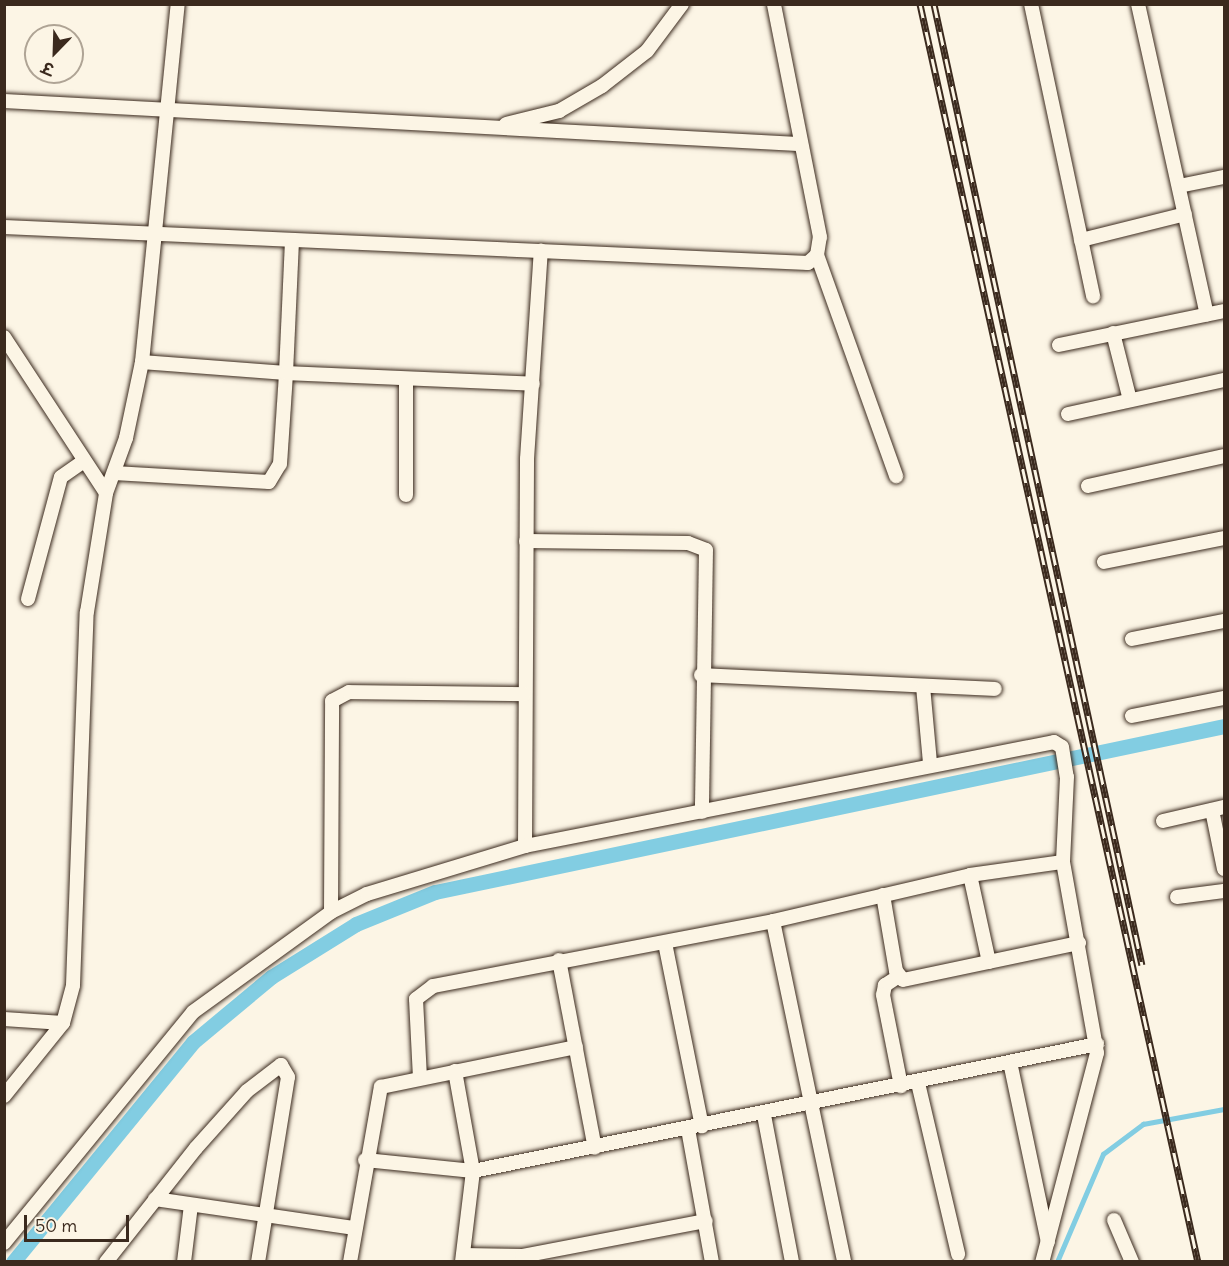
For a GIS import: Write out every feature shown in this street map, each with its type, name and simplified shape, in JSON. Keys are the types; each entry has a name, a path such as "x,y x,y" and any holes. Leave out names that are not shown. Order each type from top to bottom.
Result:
{"street":[{"path":"4,1096 63,1023 73,985 82,820 84,639 106,493 114,473 142,362 178,4"},
{"path":"489,128 559,111 602,86 647,51 682,4"},
{"path":"774,4 798,144 820,237 816,255 896,476"},
{"path":"1031,4 1093,296"},
{"path":"1138,4 1207,314"},
{"path":"4,100 166,112 798,144"},
{"path":"1179,186 1224,177"},
{"path":"1081,240 1185,214"},
{"path":"4,227 541,250 795,266 816,255"},
{"path":"114,473 268,482 280,464 292,240"},
{"path":"525,846 526,541 541,250"},
{"path":"1059,345 1224,311"},
{"path":"1113,333 1130,400"},
{"path":"4,337 106,493"},
{"path":"142,362 286,374 533,384"},
{"path":"406,378 406,495"},
{"path":"1068,414 1224,380"},
{"path":"1088,486 1224,456"},
{"path":"28,599 61,477 84,460"},
{"path":"1104,562 1224,538"},
{"path":"526,541 699,544 707,559 701,675 702,812"},
{"path":"1132,639 1224,621"},
{"path":"701,675 994,689"},
{"path":"923,686 930,763"},
{"path":"330,912 332,701 349,693 524,694"},
{"path":"1132,716 1224,698"},
{"path":"4,1243 193,1012 330,912 393,885 525,846 702,812 930,763 1048,742 1059,743 1067,777 1063,862 1098,1044 1042,1262"},
{"path":"1163,821 1218,809 1224,869"},
{"path":"420,1078 419,993 559,960 665,943 773,921 970,875 1063,862"},
{"path":"970,875 988,962"},
{"path":"1177,897 1224,891"},
{"path":"883,895 899,976"},
{"path":"773,921 814,1103 844,1262"},
{"path":"665,943 695,1128 712,1262"},
{"path":"899,976 909,981 1079,943"},
{"path":"559,960 596,1148"},
{"path":"899,976 885,985 883,994 901,1086"},
{"path":"4,1019 63,1023"},
{"path":"365,1160 473,1171 764,1115 1098,1044"},
{"path":"350,1262 365,1160 381,1087 576,1047"},
{"path":"1010,1062 1048,1243"},
{"path":"106,1262 155,1199 247,1091 281,1065 288,1077 258,1262"},
{"path":"455,1071 473,1171 463,1258 522,1256 706,1221"},
{"path":"918,1083 958,1254"},
{"path":"764,1115 792,1262"},
{"path":"155,1199 355,1228"},
{"path":"184,1262 191,1205"},
{"path":"1113,1220 1132,1262"}],"waterway":[{"path":"13,1262 193,1042 271,977 356,924 435,892 1224,726"},
{"path":"1057,1262 1103,1154 1143,1124 1224,1109"}],"railway":[{"path":"920,4 1198,1262"},
{"path":"934,4 1142,965"}]}
